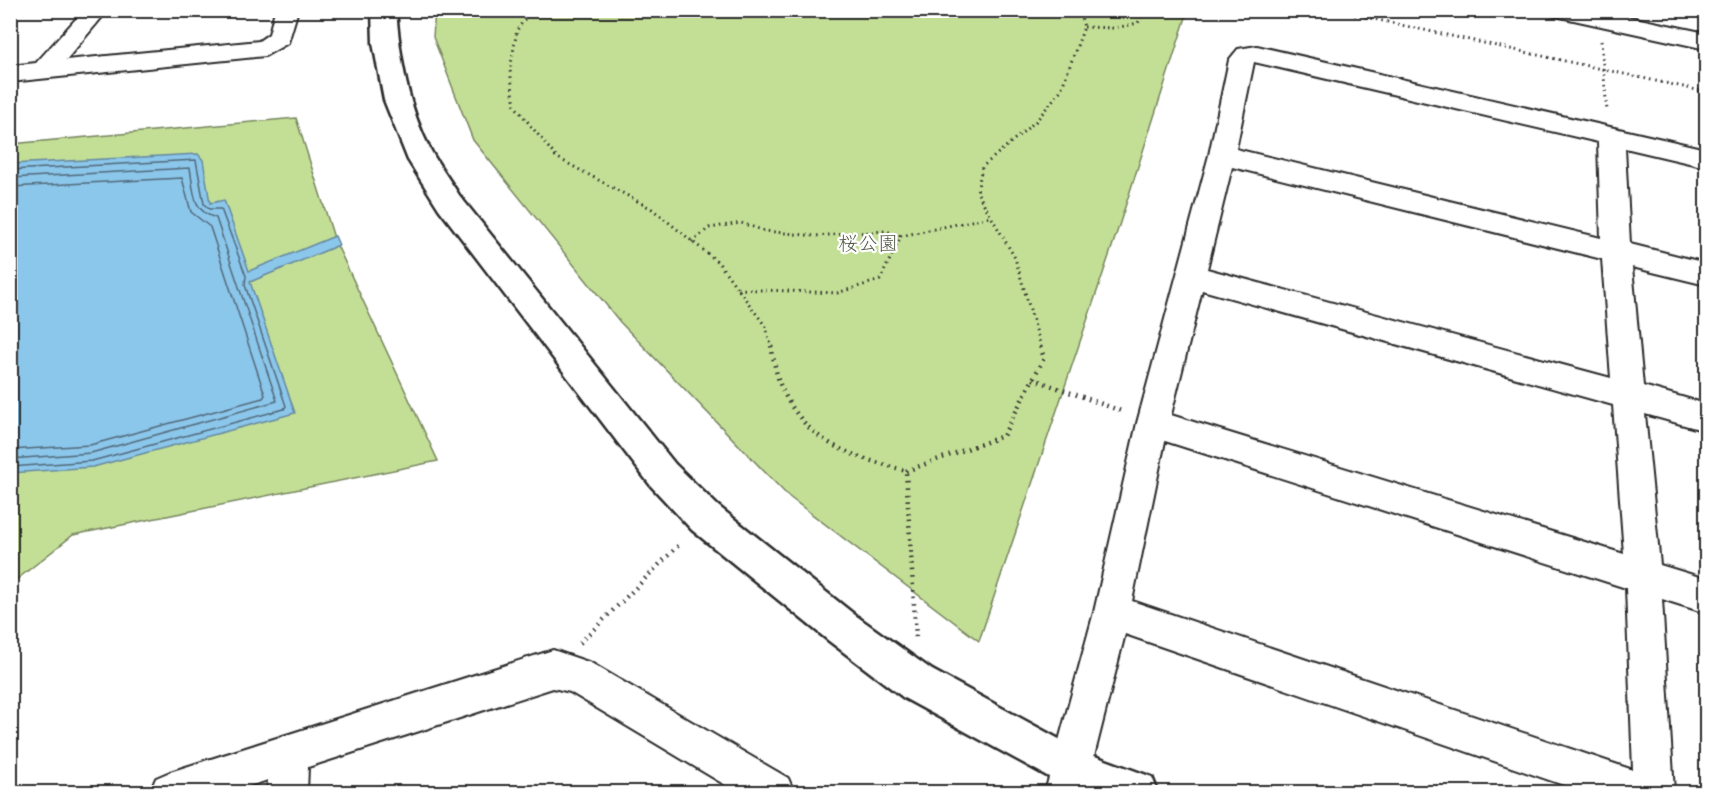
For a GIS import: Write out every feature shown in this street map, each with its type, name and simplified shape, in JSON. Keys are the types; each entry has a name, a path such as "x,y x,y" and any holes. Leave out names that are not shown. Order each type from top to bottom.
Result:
{"street":[{"path":"44,70 97,10"},
{"path":"10,74 265,48 280,38 287,10"},
{"path":"384,10 391,72 406,128 448,202 663,475 705,518 842,628 918,684 1068,780 1137,792"},
{"path":"1560,10 1600,15 1707,41"},
{"path":"1068,780 1112,612 1153,423 1222,155 1241,60 1246,55 1257,54 1707,158"},
{"path":"1611,136 1616,252 1643,576 1654,792"},
{"path":"1222,155 1707,274"},
{"path":"1190,276 1707,417"},
{"path":"1153,423 1707,596"},
{"path":"1112,612 1640,792"},
{"path":"170,792 553,669 578,676 774,792"},
{"path":"287,792 290,752"}],"path":[{"path":"531,10 517,30 510,70 515,106 556,157 652,209 718,262 766,327 782,389 805,426 849,455 906,471 1003,435 1044,358 1015,258 977,192 982,167 1036,122 1061,90 1084,27 1079,10"},
{"path":"1084,27 1115,28 1138,23 1145,10"},
{"path":"1333,10 1707,92"},
{"path":"1600,15 1602,70 1611,136"},
{"path":"692,242 709,228 741,223 765,231 815,236 886,231 901,236 990,217"},
{"path":"738,289 837,293 880,280 901,236"},
{"path":"1033,379 1153,423"},
{"path":"906,471 918,684"},
{"path":"553,669 653,573 705,518"}],"green space":[{"name":"桜公園","path":"435,10 1188,11 1116,235 979,641 788,496 620,322 473,140 433,37"},
{"path":"296,118 335,241 438,461 73,535 11,584 11,144"}],"water":[{"path":"198,154 203,160 210,203 224,200 249,271 335,236 339,245 250,282 295,413 93,467 11,473 11,164"}]}
